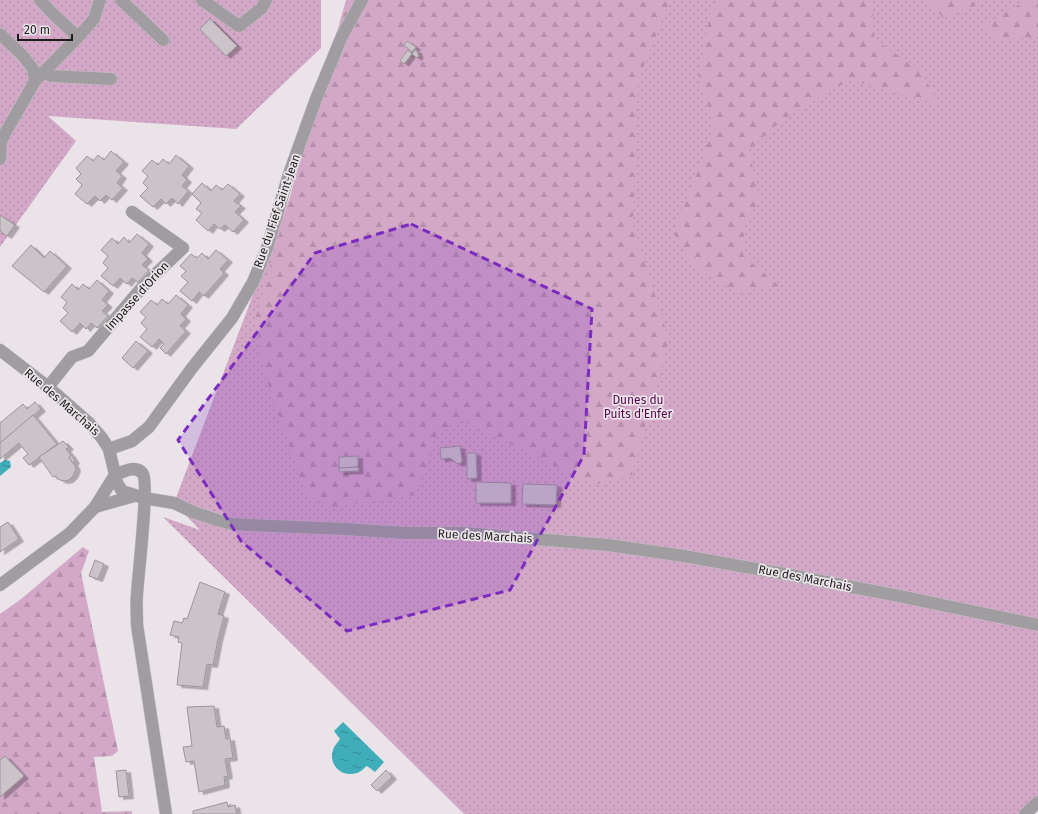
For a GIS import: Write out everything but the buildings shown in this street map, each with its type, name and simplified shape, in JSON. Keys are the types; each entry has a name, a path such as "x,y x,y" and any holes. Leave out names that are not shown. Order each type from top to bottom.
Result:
{"street":[{"path":"40,0 78,37"},
{"path":"0,159 1,143 4,135 40,76 94,19 100,0"},
{"path":"121,0 163,40"},
{"path":"202,0 238,26 262,8 266,0"},
{"name":"Rue du Fief Saint-Jean","path":"109,449 132,441 149,427 192,368 232,318 253,282 267,248 289,174 316,99 342,36 362,0"},
{"path":"0,34 24,57 40,76 111,79"},
{"name":"Impasse d'Orion","path":"48,387 72,357 88,351 145,284 183,248 132,212"},
{"name":"Rue des Marchais","path":"0,350 48,387 90,423 109,449 117,483 122,491 139,497 174,503 193,512 232,524 405,533 464,533 608,545 684,556 790,575 1038,624"},
{"path":"0,585 70,533 95,507 115,475 134,469 139,470 144,475 145,485 139,497 140,561 137,596 137,625 166,814"},
{"path":"95,507 139,497"},
{"path":"1025,814 1038,802"}],"highlighted area":[{"path":"411,224 592,309 584,455 510,590 347,631 241,541 178,440 315,253"}],"green space":[{"path":"0,0 321,0 321,48 236,129 48,116 76,141 0,247"},
{"path":"346,0 670,0 638,81 633,224 669,340 632,475 594,485 459,419 435,438 416,495 330,507 305,494 261,362 256,316"},
{"name":"Dunes du Puits d'Enfer","path":"365,0 1038,0 1038,802 1025,814 464,814 163,517 200,530 174,503"},
{"path":"720,0 872,0 874,39 921,71 939,104 850,80 782,120 749,150 760,200 745,221 743,255 779,286 738,292 693,267 673,232 702,161 714,123 698,79 710,13"},
{"path":"928,0 980,0 977,5 943,18"},
{"path":"1027,0 1038,0 1038,37 993,39 983,26"},
{"path":"83,547 89,551 81,573 118,751 112,756 94,757 102,812 132,811 132,814 0,814 0,614 21,599"}],"water":[{"path":"5,460 10,461 11,467 0,476 0,463"},
{"path":"343,722 384,762 375,772 367,766 361,771 346,774 341,772 334,765 332,756 333,750 340,739 334,731"}]}
